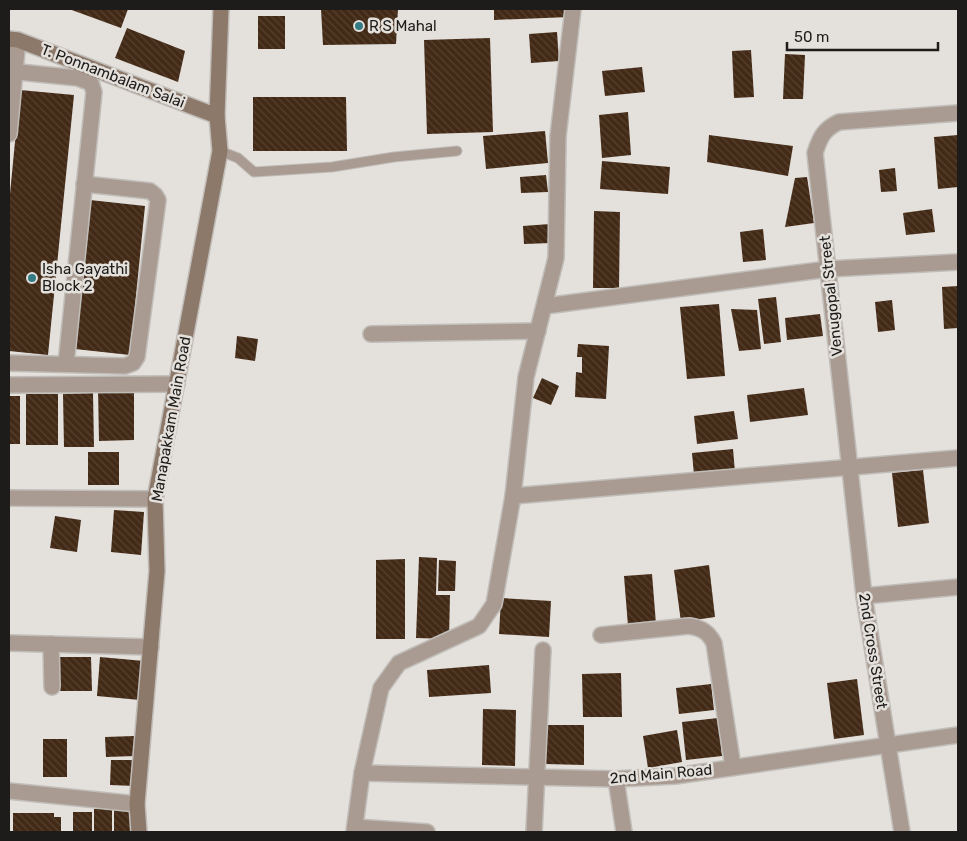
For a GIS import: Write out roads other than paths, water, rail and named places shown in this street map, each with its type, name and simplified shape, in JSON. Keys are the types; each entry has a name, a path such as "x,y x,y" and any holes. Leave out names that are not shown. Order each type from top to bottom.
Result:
{"main road":[{"name":"Manapakkam Main Road","path":"139,832 138,804 157,571 155,499 220,151 217,116 221,9"},
{"name":"T. Ponnambalam Salai","path":"13,40 217,116"}],"street":[{"path":"427,832 422,830 354,830 362,773 381,688 399,663 479,626 494,604 513,496 526,377 556,258 558,136 573,9"},
{"path":"9,134 13,40"},
{"path":"12,72 78,78 91,83 94,92 66,364"},
{"name":"Venugopal Street","path":"850,469 814,153 819,138 827,127 839,122 958,112"},
{"path":"9,363 125,366 133,363 137,357 158,200 155,194 150,191 84,184"},
{"path":"545,306 828,269 958,262"},
{"path":"371,334 538,331"},
{"path":"9,385 177,384"},
{"path":"513,496 850,469 958,458"},
{"name":"2nd Cross Street","path":"850,469 864,596 902,832"},
{"path":"9,498 155,499"},
{"path":"864,596 958,587"},
{"path":"600,635 689,626 699,627 709,634 714,643 734,767"},
{"path":"9,643 151,647"},
{"path":"51,644 52,687"},
{"path":"534,832 543,650"},
{"name":"2nd Main Road","path":"362,773 616,779 675,776 958,735"},
{"path":"616,779 624,832"},
{"path":"9,791 138,804"}],"lane":[{"path":"220,151 238,158 254,172 332,167 394,157 457,151"}],"place":[{"name":"R S Mahal","path":"359,26"},
{"name":"Isha Gayathi Block 2","path":"32,278"}]}
